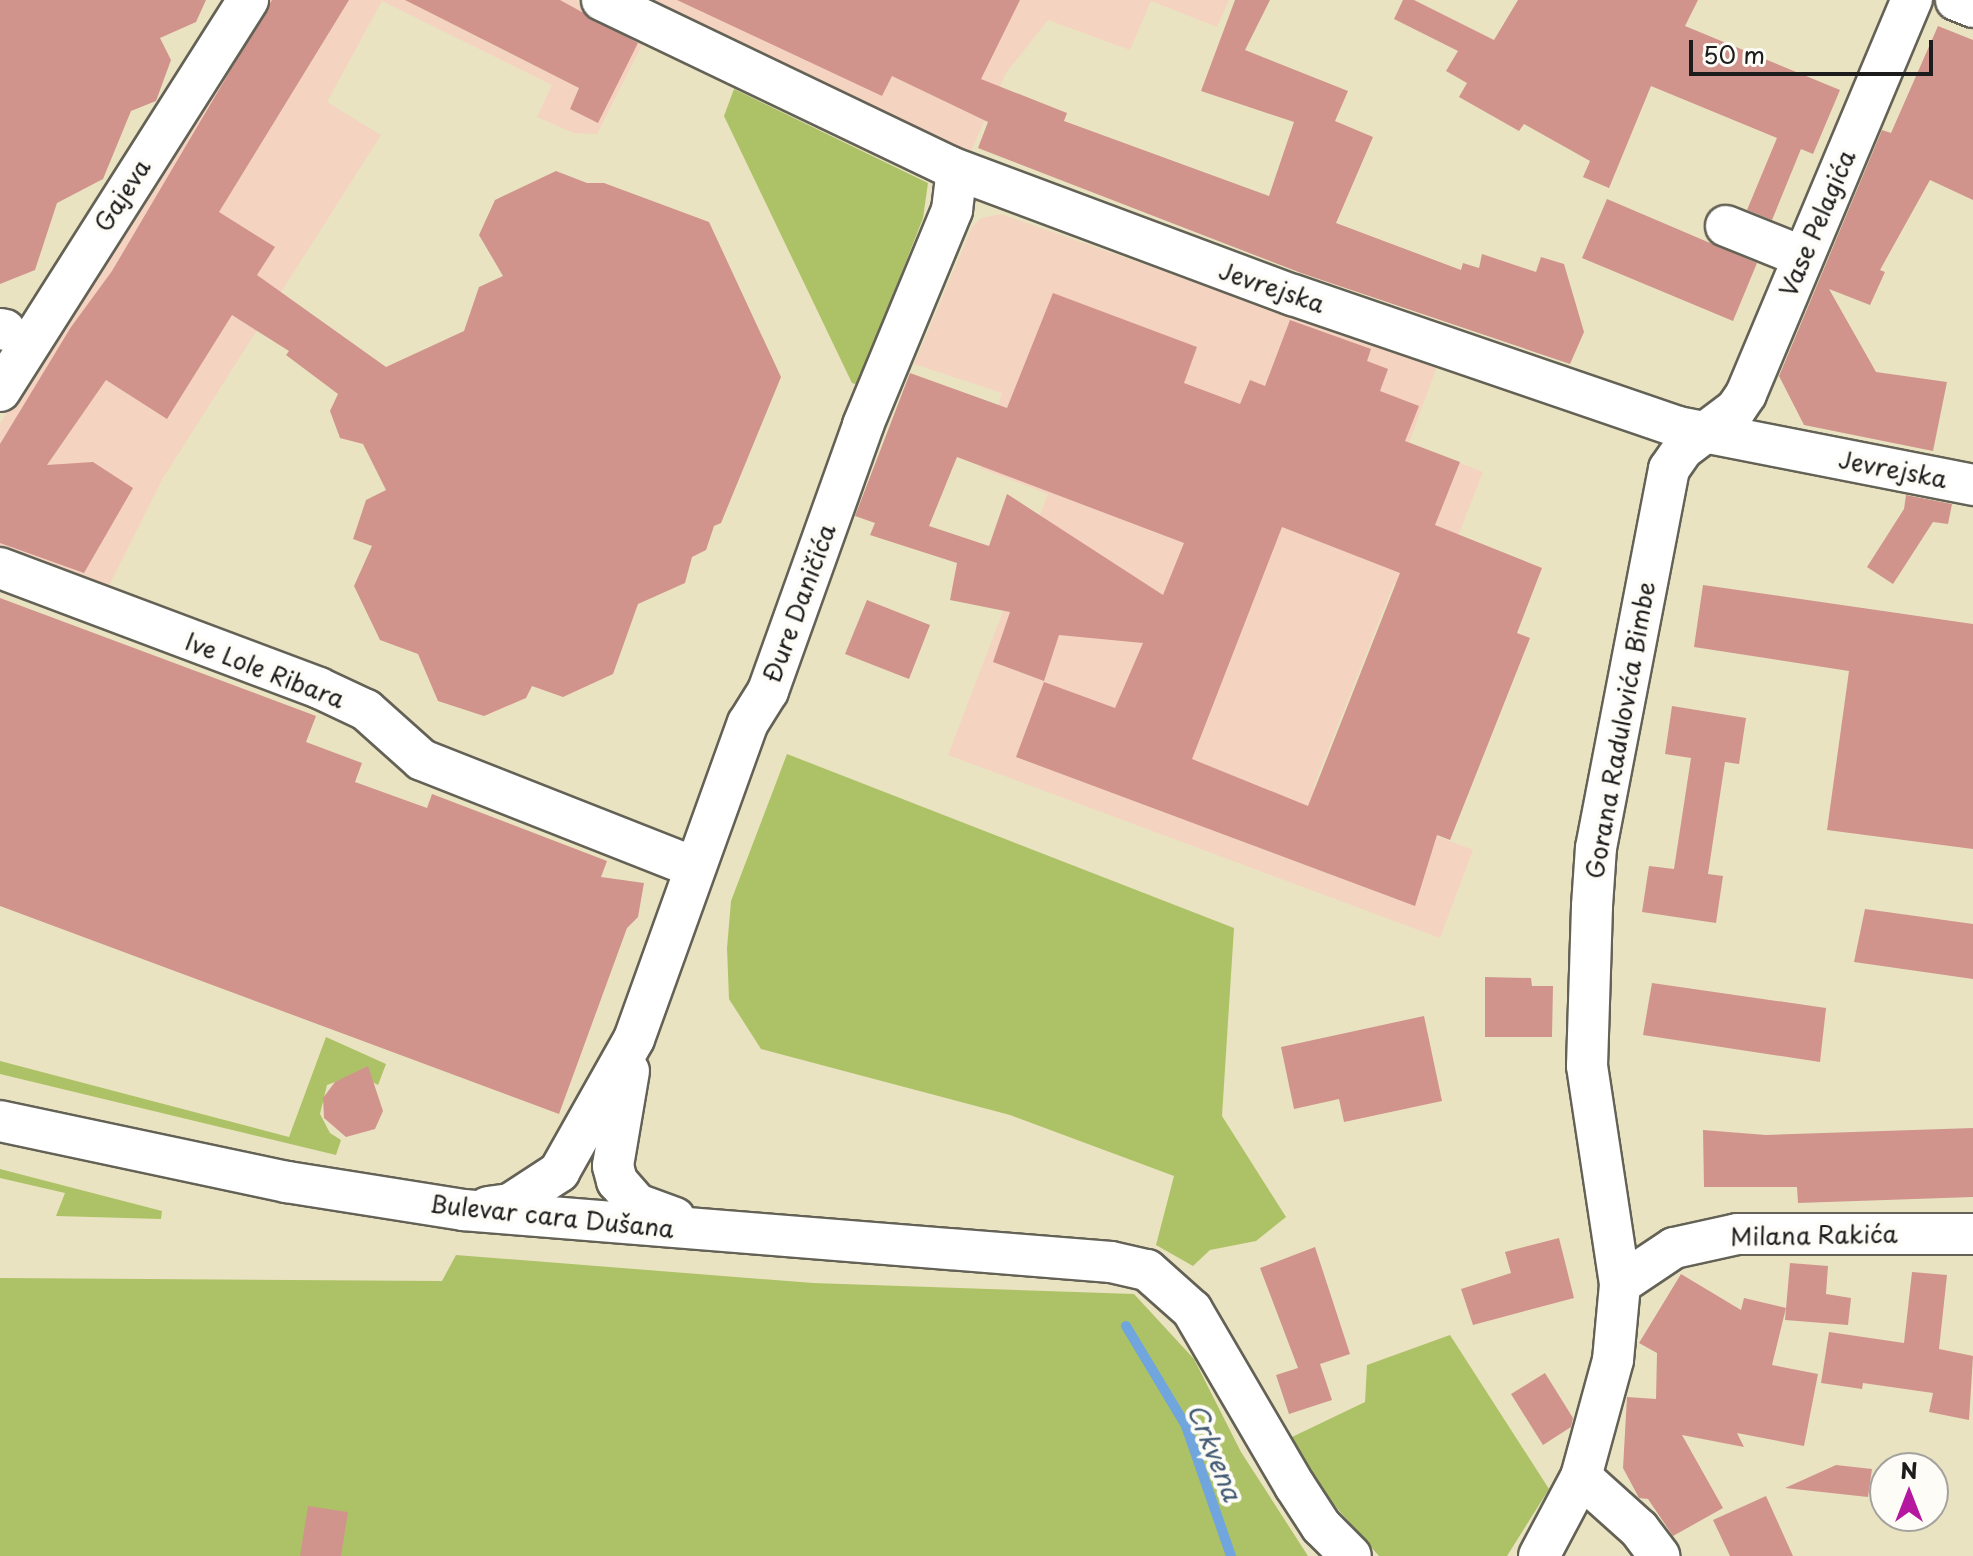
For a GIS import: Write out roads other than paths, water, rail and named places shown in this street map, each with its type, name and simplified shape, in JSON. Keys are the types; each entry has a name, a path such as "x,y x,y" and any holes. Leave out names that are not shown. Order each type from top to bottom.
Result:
{"street":[{"name":"Gajeva","path":"0,391 248,0"},
{"name":"Jevrejska","path":"602,0 950,167 1293,295 1707,434 1973,485"},
{"name":"Vase Pelagića","path":"1707,434 1746,394 1912,0"},
{"path":"1956,0 1973,7"},
{"name":"Đure Daničića","path":"725,1233 637,1204 617,1181 613,1166 634,1039 748,723 768,691 863,425 952,210 956,178 950,167"},
{"path":"1726,226 1803,257"},
{"name":"Gorana Radulovića Bimbe","path":"1539,1556 1581,1477 1606,1399 1620,1284 1587,1066 1596,848 1669,469 1683,449 1707,434"},
{"name":"Ive Lole Ribara","path":"0,568 319,688 366,710 422,760 694,867"},
{"name":"Đure Daničića","path":"463,1210 510,1204 559,1172 634,1039"},
{"name":"Bulevar cara Dušana","path":"0,1121 287,1182 463,1210 1111,1262 1147,1270 1192,1310 1295,1486 1321,1526 1351,1556"},
{"name":"Milana Rakića","path":"1620,1284 1674,1248 1737,1234 1973,1234"},
{"path":"1581,1477 1639,1529 1659,1556"}],"waterway":[{"name":"Crkvena","path":"1126,1326 1186,1426 1231,1556"}]}
